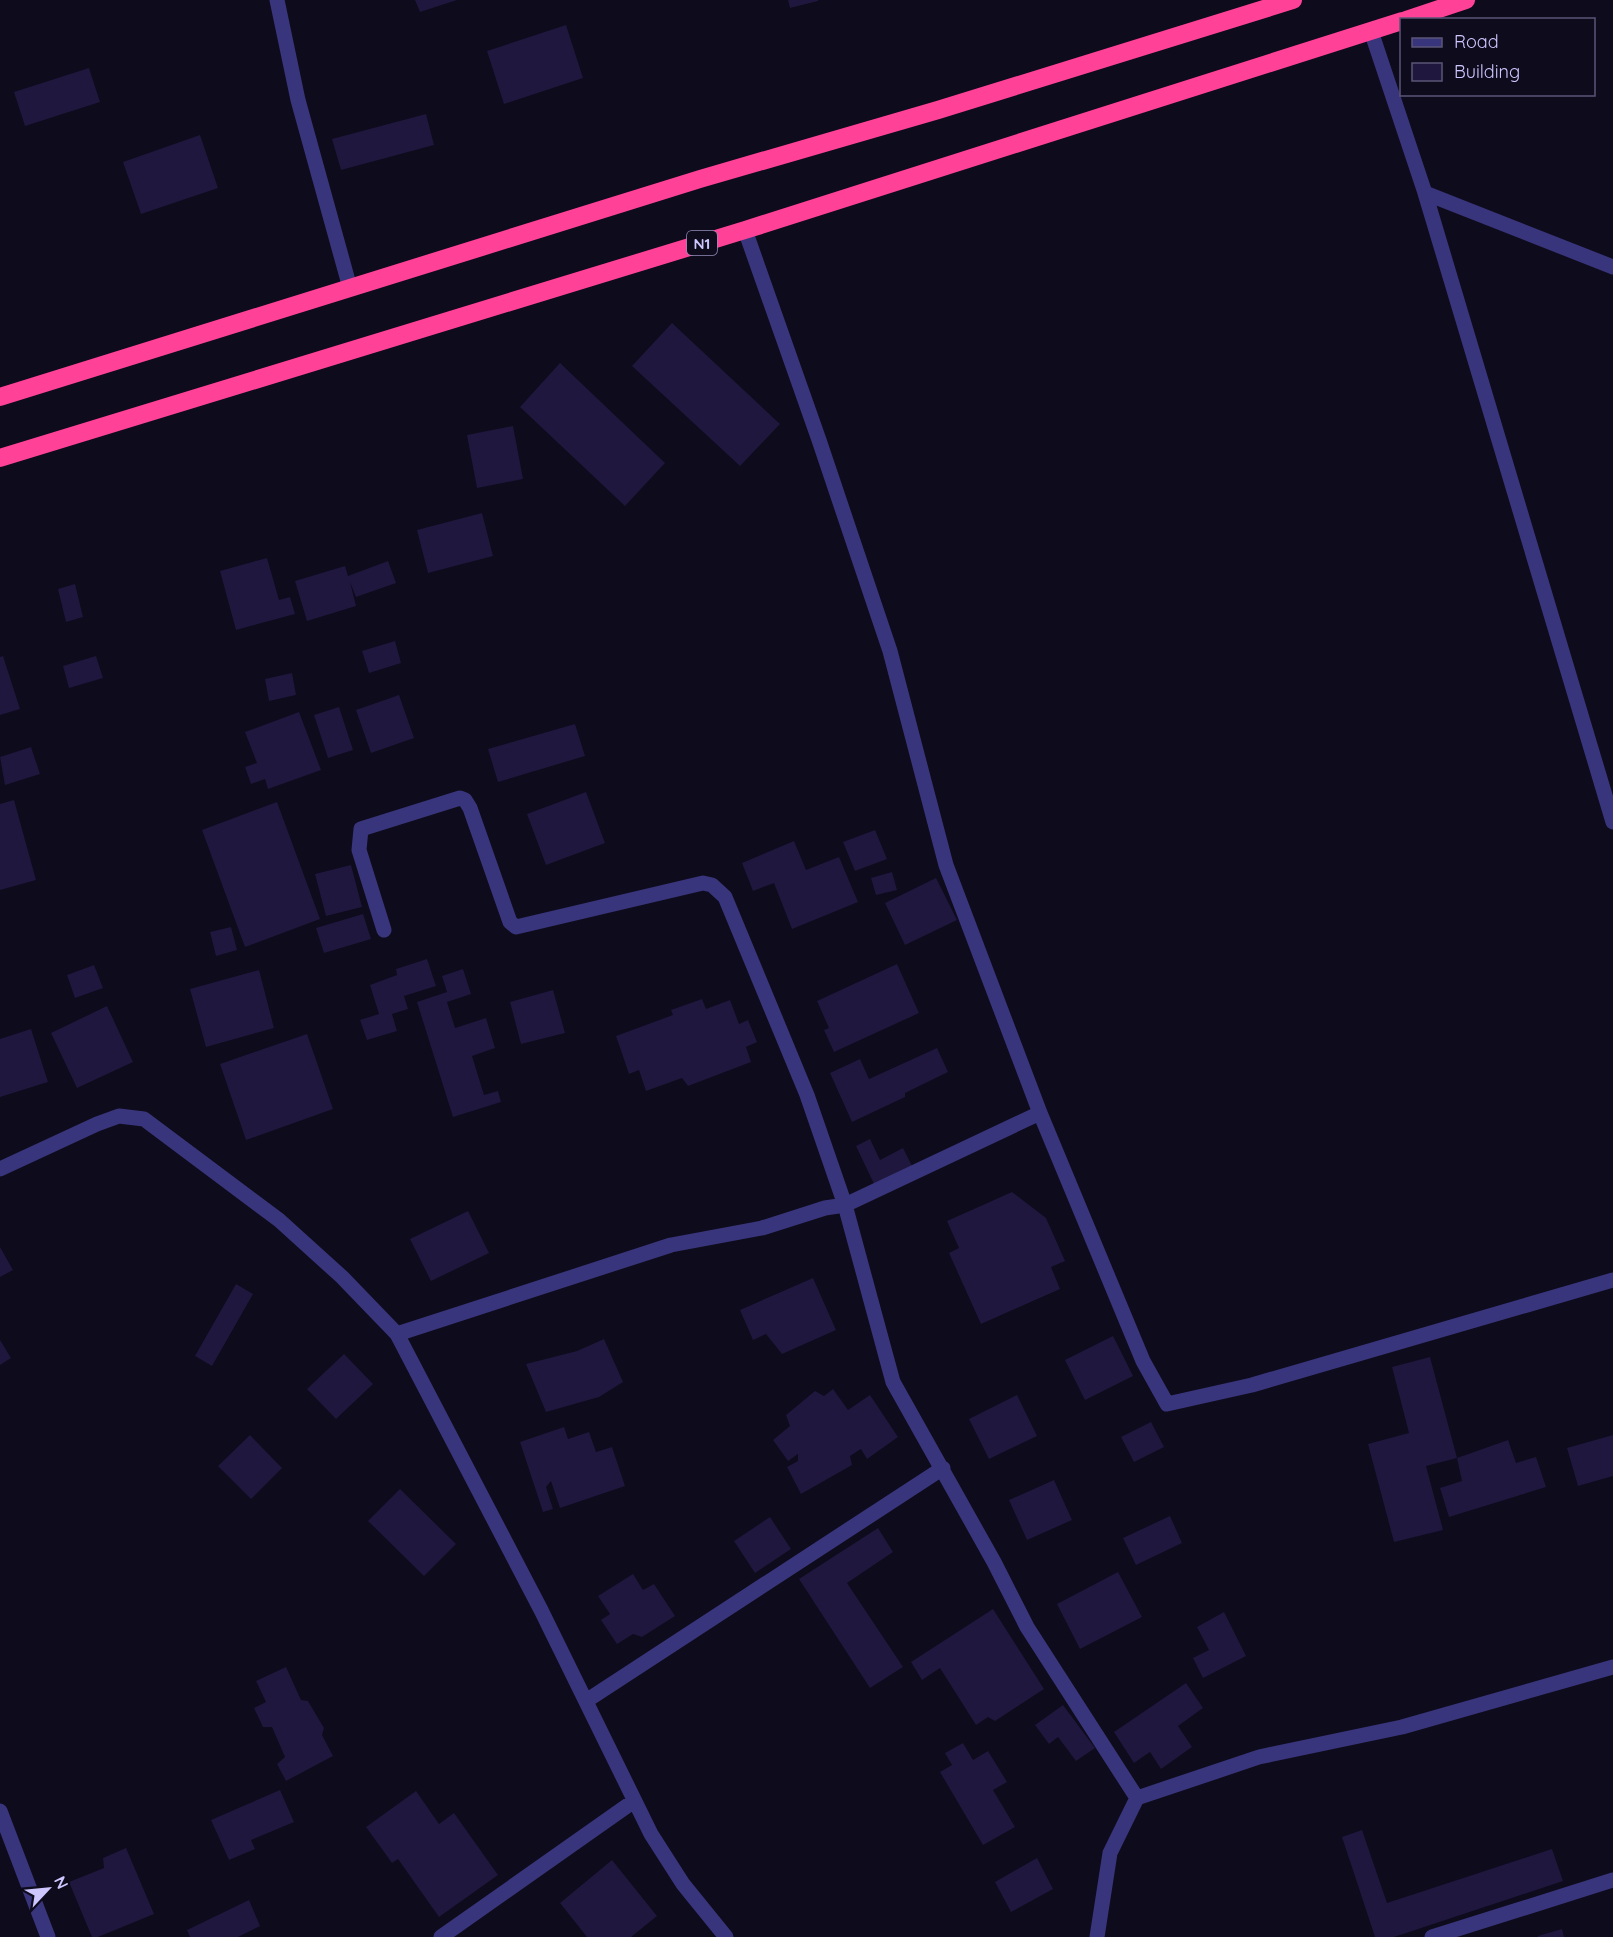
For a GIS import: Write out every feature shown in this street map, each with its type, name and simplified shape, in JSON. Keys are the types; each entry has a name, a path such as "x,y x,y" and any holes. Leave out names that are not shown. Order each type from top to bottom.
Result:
{"highway":[{"path":"1412,18 1466,0"},
{"path":"0,397 1288,1"},
{"name":"N1","path":"0,458 745,230 1400,21"}],"street":[{"path":"277,0 298,100 350,288"},
{"path":"1371,31 1425,193 1613,822"},
{"path":"1425,193 1613,267"},
{"path":"745,230 890,651 946,865 1040,1113 1143,1361 1167,1404 1252,1385 1613,1280"},
{"path":"384,930 359,850 361,830 460,798 465,800 471,808 510,922 516,927 703,883 712,885 725,897 807,1095 845,1206 893,1382 943,1468 1026,1627 1137,1798"},
{"path":"397,1334 671,1245 762,1228 825,1208 845,1206 1040,1113"},
{"path":"0,1169 119,1116 144,1119 279,1220 342,1277 397,1334 477,1484 651,1834 683,1884 726,1937"},
{"path":"586,1701 943,1468"},
{"path":"1097,1937 1110,1852 1137,1798 1259,1757 1402,1727 1613,1667"},
{"path":"441,1937 634,1801"},
{"path":"0,1810 48,1937"},
{"path":"1432,1937 1613,1880"}],"building":[{"path":"415,0 457,0 420,12"},
{"path":"788,0 818,0 818,1 790,8"},
{"path":"566,25 583,78 504,104 487,51"},
{"path":"89,68 100,102 25,126 14,92"},
{"path":"426,114 434,145 341,170 332,139"},
{"path":"200,135 218,188 141,214 123,162"},
{"path":"672,323 780,424 740,466 632,366"},
{"path":"560,363 665,463 625,506 520,407"},
{"path":"513,426 523,479 477,488 467,435"},
{"path":"482,513 493,556 428,573 417,530"},
{"path":"267,558 279,600 290,597 295,614 236,630 220,571"},
{"path":"388,561 396,583 356,597 350,582 356,606 307,621 295,581 345,566 348,576"},
{"path":"75,584 83,617 66,622 58,589"},
{"path":"395,641 401,663 369,673 362,651"},
{"path":"3,656 20,709 0,715 0,657"},
{"path":"96,656 103,678 69,688 63,666"},
{"path":"292,673 296,695 269,701 265,679"},
{"path":"399,695 414,738 371,753 356,710"},
{"path":"339,707 353,750 328,758 314,715"},
{"path":"299,712 321,770 268,789 265,779 251,784 245,767 257,763 245,732"},
{"path":"575,724 585,756 498,782 488,749"},
{"path":"31,747 40,774 5,785 0,757"},
{"path":"586,792 605,843 546,865 527,814"},
{"path":"14,800 36,880 0,890 0,804"},
{"path":"277,802 320,919 245,947 202,830"},
{"path":"875,830 887,859 855,871 843,842"},
{"path":"794,841 806,870 839,857 858,902 792,929 774,883 753,891 742,863"},
{"path":"351,865 362,907 326,916 315,874"},
{"path":"892,872 897,890 876,895 871,878"},
{"path":"936,878 957,920 905,945 885,903"},
{"path":"363,914 371,939 324,953 316,928"},
{"path":"231,927 237,950 216,956 210,932"},
{"path":"427,959 436,986 404,996 408,1009 392,1014 397,1031 367,1040 360,1020 379,1014 370,985 397,975 396,969"},
{"path":"897,964 919,1013 834,1052 824,1030 829,1028 817,1001"},
{"path":"94,965 103,988 75,998 67,975"},
{"path":"463,969 471,994 447,1002 455,1028 486,1018 495,1048 472,1056 484,1095 498,1091 501,1102 453,1117 417,1002 447,992 442,976"},
{"path":"259,970 274,1028 206,1047 190,989"},
{"path":"553,990 565,1033 521,1044 510,1002"},
{"path":"702,999 706,1009 730,1000 739,1024 748,1020 757,1042 746,1047 751,1062 688,1086 682,1078 646,1091 639,1070 629,1074 616,1036 673,1015 671,1010"},
{"path":"107,1006 133,1062 77,1088 51,1033"},
{"path":"31,1029 48,1082 0,1097 0,1039"},
{"path":"307,1034 333,1109 246,1140 220,1064"},
{"path":"937,1048 948,1072 905,1093 905,1097 852,1122 830,1073 860,1059 869,1079"},
{"path":"870,1139 880,1160 903,1148 913,1168 875,1186 856,1146"},
{"path":"1012,1192 1046,1218 1065,1261 1051,1267 1060,1289 981,1324 949,1253 959,1248 947,1221"},
{"path":"468,1211 489,1253 431,1281 410,1239"},
{"path":"0,1247 13,1270 0,1277"},
{"path":"813,1278 836,1330 782,1354 766,1334 753,1340 740,1310"},
{"path":"236,1284 253,1294 212,1366 195,1356"},
{"path":"1113,1336 1133,1376 1085,1400 1065,1360"},
{"path":"604,1339 623,1382 599,1397 546,1412 526,1364 577,1351"},
{"path":"0,1340 11,1358 0,1365"},
{"path":"344,1354 373,1384 336,1419 307,1389"},
{"path":"1430,1357 1457,1458 1426,1466 1443,1530 1394,1542 1368,1444 1409,1433 1392,1367"},
{"path":"833,1389 848,1410 870,1395 898,1437 867,1459 861,1449 850,1456 852,1465 801,1494 787,1467 798,1461 798,1454 788,1461 773,1440 790,1426 786,1415 815,1391 824,1396"},
{"path":"1017,1395 1037,1436 989,1459 969,1419"},
{"path":"1151,1422 1164,1447 1134,1462 1121,1437"},
{"path":"564,1427 568,1439 589,1432 596,1452 612,1447 625,1486 560,1508 551,1481 546,1487 553,1509 543,1512 520,1442"},
{"path":"250,1435 282,1468 251,1499 218,1466"},
{"path":"1613,1435 1613,1476 1578,1486 1567,1448"},
{"path":"1508,1440 1516,1463 1536,1457 1546,1487 1449,1517 1440,1488 1462,1481 1457,1458"},
{"path":"1054,1480 1072,1520 1027,1540 1009,1500"},
{"path":"400,1489 456,1544 424,1576 368,1521"},
{"path":"1170,1516 1182,1543 1136,1565 1123,1538"},
{"path":"770,1517 791,1549 755,1573 734,1541"},
{"path":"878,1528 893,1552 847,1583 903,1667 870,1688 799,1579"},
{"path":"1118,1572 1142,1617 1080,1649 1057,1604"},
{"path":"633,1574 643,1590 654,1584 675,1616 642,1637 633,1634 617,1644 601,1620 610,1614 598,1596"},
{"path":"993,1609 1044,1689 995,1721 988,1717 976,1725 940,1668 922,1680 911,1662"},
{"path":"1224,1612 1246,1656 1203,1678 1193,1658 1209,1650 1197,1627"},
{"path":"286,1667 301,1700 308,1701 324,1728 322,1735 333,1756 286,1781 277,1764 285,1757 272,1727 263,1727 254,1708 266,1702 256,1681"},
{"path":"1186,1683 1203,1708 1178,1726 1192,1747 1161,1769 1150,1752 1134,1763 1114,1732"},
{"path":"1063,1705 1095,1748 1076,1761 1058,1737 1049,1744 1035,1725"},
{"path":"963,1743 973,1760 988,1751 1007,1782 993,1790 1015,1827 983,1845 940,1772 952,1765 945,1753"},
{"path":"280,1790 294,1822 251,1840 255,1849 229,1860 211,1820"},
{"path":"416,1791 439,1824 454,1813 498,1875 439,1917 398,1859 392,1863 366,1827"},
{"path":"1362,1830 1387,1903 1552,1849 1563,1881 1394,1937 1375,1937 1342,1837"},
{"path":"126,1848 154,1914 98,1937 92,1937 69,1882 104,1868 103,1858"},
{"path":"1037,1858 1053,1889 1011,1912 995,1882"},
{"path":"612,1860 657,1916 631,1937 587,1937 560,1903"},
{"path":"249,1900 260,1926 238,1937 190,1937 187,1930"},
{"path":"1562,1929 1564,1937 1538,1937 1538,1936"}]}
